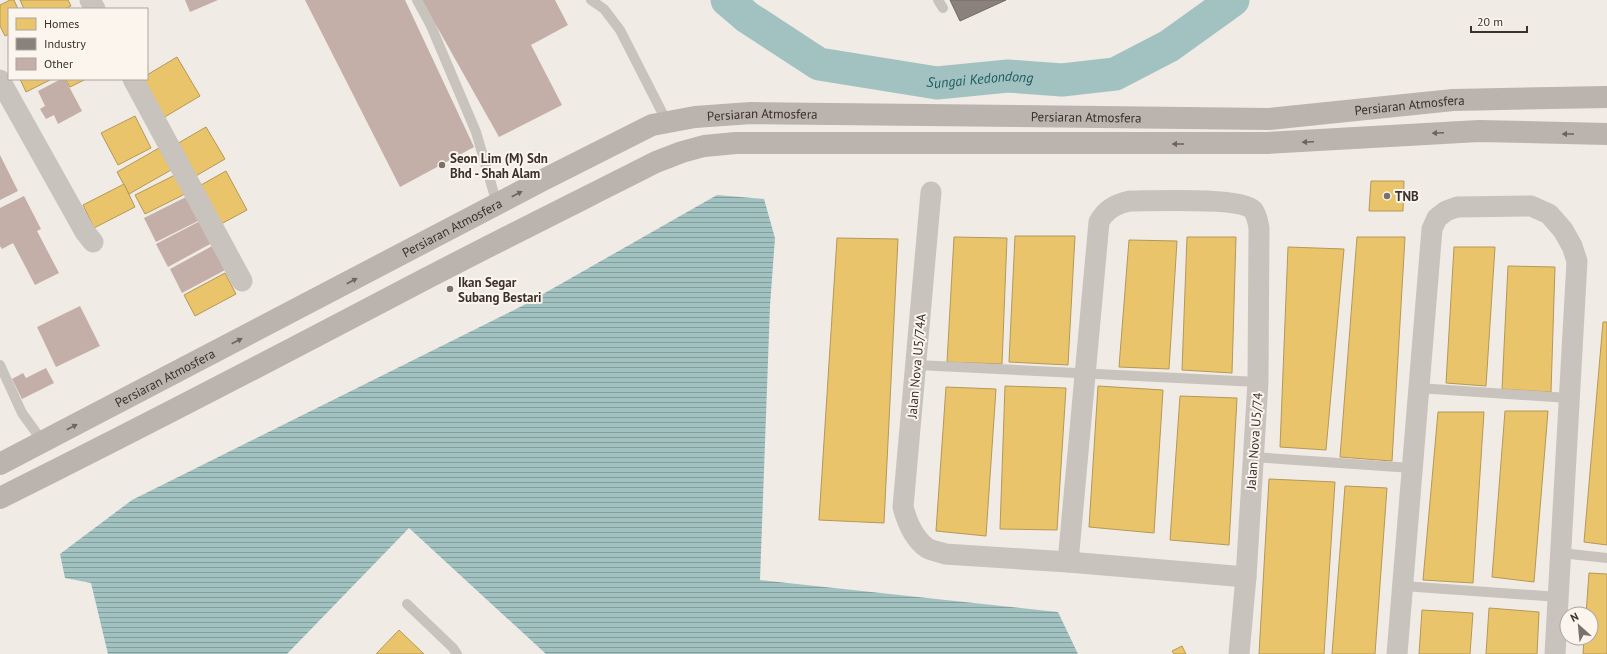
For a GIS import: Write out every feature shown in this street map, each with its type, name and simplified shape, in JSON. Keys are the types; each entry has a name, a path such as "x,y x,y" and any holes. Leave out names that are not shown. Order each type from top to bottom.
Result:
{"street":[{"path":"0,80 85,232 93,242"},
{"path":"133,80 242,281"},
{"name":"Persiaran Atmosfera","path":"0,464 497,204 652,125 695,118 752,113 1269,119 1453,100 1607,97"},
{"name":"Persiaran Atmosfera","path":"0,498 125,436 312,340 409,287 656,162 682,152 704,146 736,143 1267,143 1472,132 1607,134"},
{"name":"Jalan Nova U5/74A","path":"931,192 917,365 903,507 908,522 916,537 928,548 945,554 1068,562"},
{"name":"Jalan Nova U5/74","path":"1086,373 1099,222 1104,214 1119,204 1130,201 1221,202 1242,205 1252,210 1257,218 1259,228 1258,382 1246,577 1239,654"},
{"path":"1397,654 1432,229 1437,218 1446,211 1458,207 1531,206 1548,214 1563,230 1572,246 1577,261 1556,654"},
{"path":"1086,373 1068,562 1246,577"}],"lane":[{"path":"417,0 431,26 476,132 497,204"},
{"path":"591,0 604,9 620,30 668,122"},
{"path":"0,365 22,413 42,442"},
{"path":"917,365 1258,382"},
{"path":"1418,388 1570,398"},
{"path":"1253,457 1412,468"},
{"path":"1561,553 1607,558"},
{"path":"1403,586 1559,597"},
{"path":"407,604 453,648 457,654"}],"water":[{"path":"717,195 764,199 775,238 770,306 760,580 1058,612 1078,654 546,654 409,528 287,654 108,654 91,583 65,578 60,554 132,500 522,306"}],"building: Homes":[{"path":"10,0 14,0 18,8 8,8 8,34 5,36 0,26 0,5"},
{"path":"20,0 68,0 71,6 67,8 24,8"},
{"path":"177,57 200,96 163,118 141,80 148,80 148,74"},
{"path":"20,80 50,80 26,92"},
{"path":"66,80 84,80 70,87"},
{"path":"135,116 151,148 118,165 101,133"},
{"path":"206,127 225,159 194,177 175,145"},
{"path":"159,148 171,170 129,194 117,172"},
{"path":"226,171 247,210 221,224 201,185"},
{"path":"175,175 185,194 145,214 135,195"},
{"name":"TNB","path":"1371,181 1404,181 1403,211 1369,211"},
{"path":"124,184 135,207 94,228 83,205"},
{"path":"1015,236 1075,236 1068,365 1009,362"},
{"path":"954,237 1007,238 1002,364 947,362"},
{"path":"1187,237 1236,237 1232,373 1182,370"},
{"path":"1357,237 1405,237 1392,461 1340,457"},
{"path":"837,238 898,239 884,523 819,520"},
{"path":"1129,240 1177,241 1169,369 1119,367"},
{"path":"1288,247 1344,249 1326,450 1280,447"},
{"path":"1454,247 1495,247 1486,386 1446,383"},
{"path":"1508,266 1555,267 1551,392 1502,389"},
{"path":"225,273 236,294 195,316 184,295"},
{"path":"1603,322 1607,322 1607,545 1584,542"},
{"path":"1005,386 1066,388 1057,530 1000,529"},
{"path":"1098,386 1163,390 1154,533 1089,527"},
{"path":"946,387 996,389 986,536 936,531"},
{"path":"1180,396 1237,398 1229,545 1170,540"},
{"path":"1505,411 1548,411 1534,582 1492,577"},
{"path":"1438,412 1484,412 1473,583 1423,580"},
{"path":"1269,479 1335,482 1324,654 1259,654"},
{"path":"1345,486 1387,488 1375,654 1332,654"},
{"path":"1589,573 1607,574 1607,654 1583,654 1584,646 1599,646 1599,606 1587,606"},
{"path":"1489,608 1539,612 1537,654 1486,654"},
{"path":"1422,610 1473,613 1470,654 1419,654"},
{"path":"399,630 424,654 376,654"},
{"path":"1182,646 1186,654 1174,654 1172,651"}],"building: Industry":[{"path":"950,0 1006,0 960,21"}],"building: Other":[{"path":"185,0 218,0 190,12"},
{"path":"305,0 405,0 474,147 400,187"},
{"path":"416,0 555,0 568,25 531,45 562,105 499,137 436,25 431,26"},
{"path":"59,80 66,80 82,111 58,124 54,115 46,119 40,109 45,106 38,91"},
{"path":"0,155 18,191 0,200"},
{"path":"24,196 41,229 37,231 59,273 35,285 13,243 2,249 0,246 0,208"},
{"path":"186,197 198,221 156,242 144,218"},
{"path":"200,221 212,243 168,267 156,244"},
{"path":"214,245 227,269 182,293 170,269"},
{"path":"80,306 100,346 56,367 37,327"},
{"path":"46,368 54,383 22,399 12,379 23,373 26,378"}],"waterway":[{"name":"Sungai Kedondong","path":"727,0 747,17 819,64 937,83 1008,76 1062,80 1115,74 1169,46 1233,0"}],"place":[{"name":"Seon Lim (M) Sdn Bhd - Shah Alam","path":"442,165"},
{"name":"TNB","path":"1387,196"},
{"name":"Ikan Segar Subang Bestari","path":"450,289"}]}
